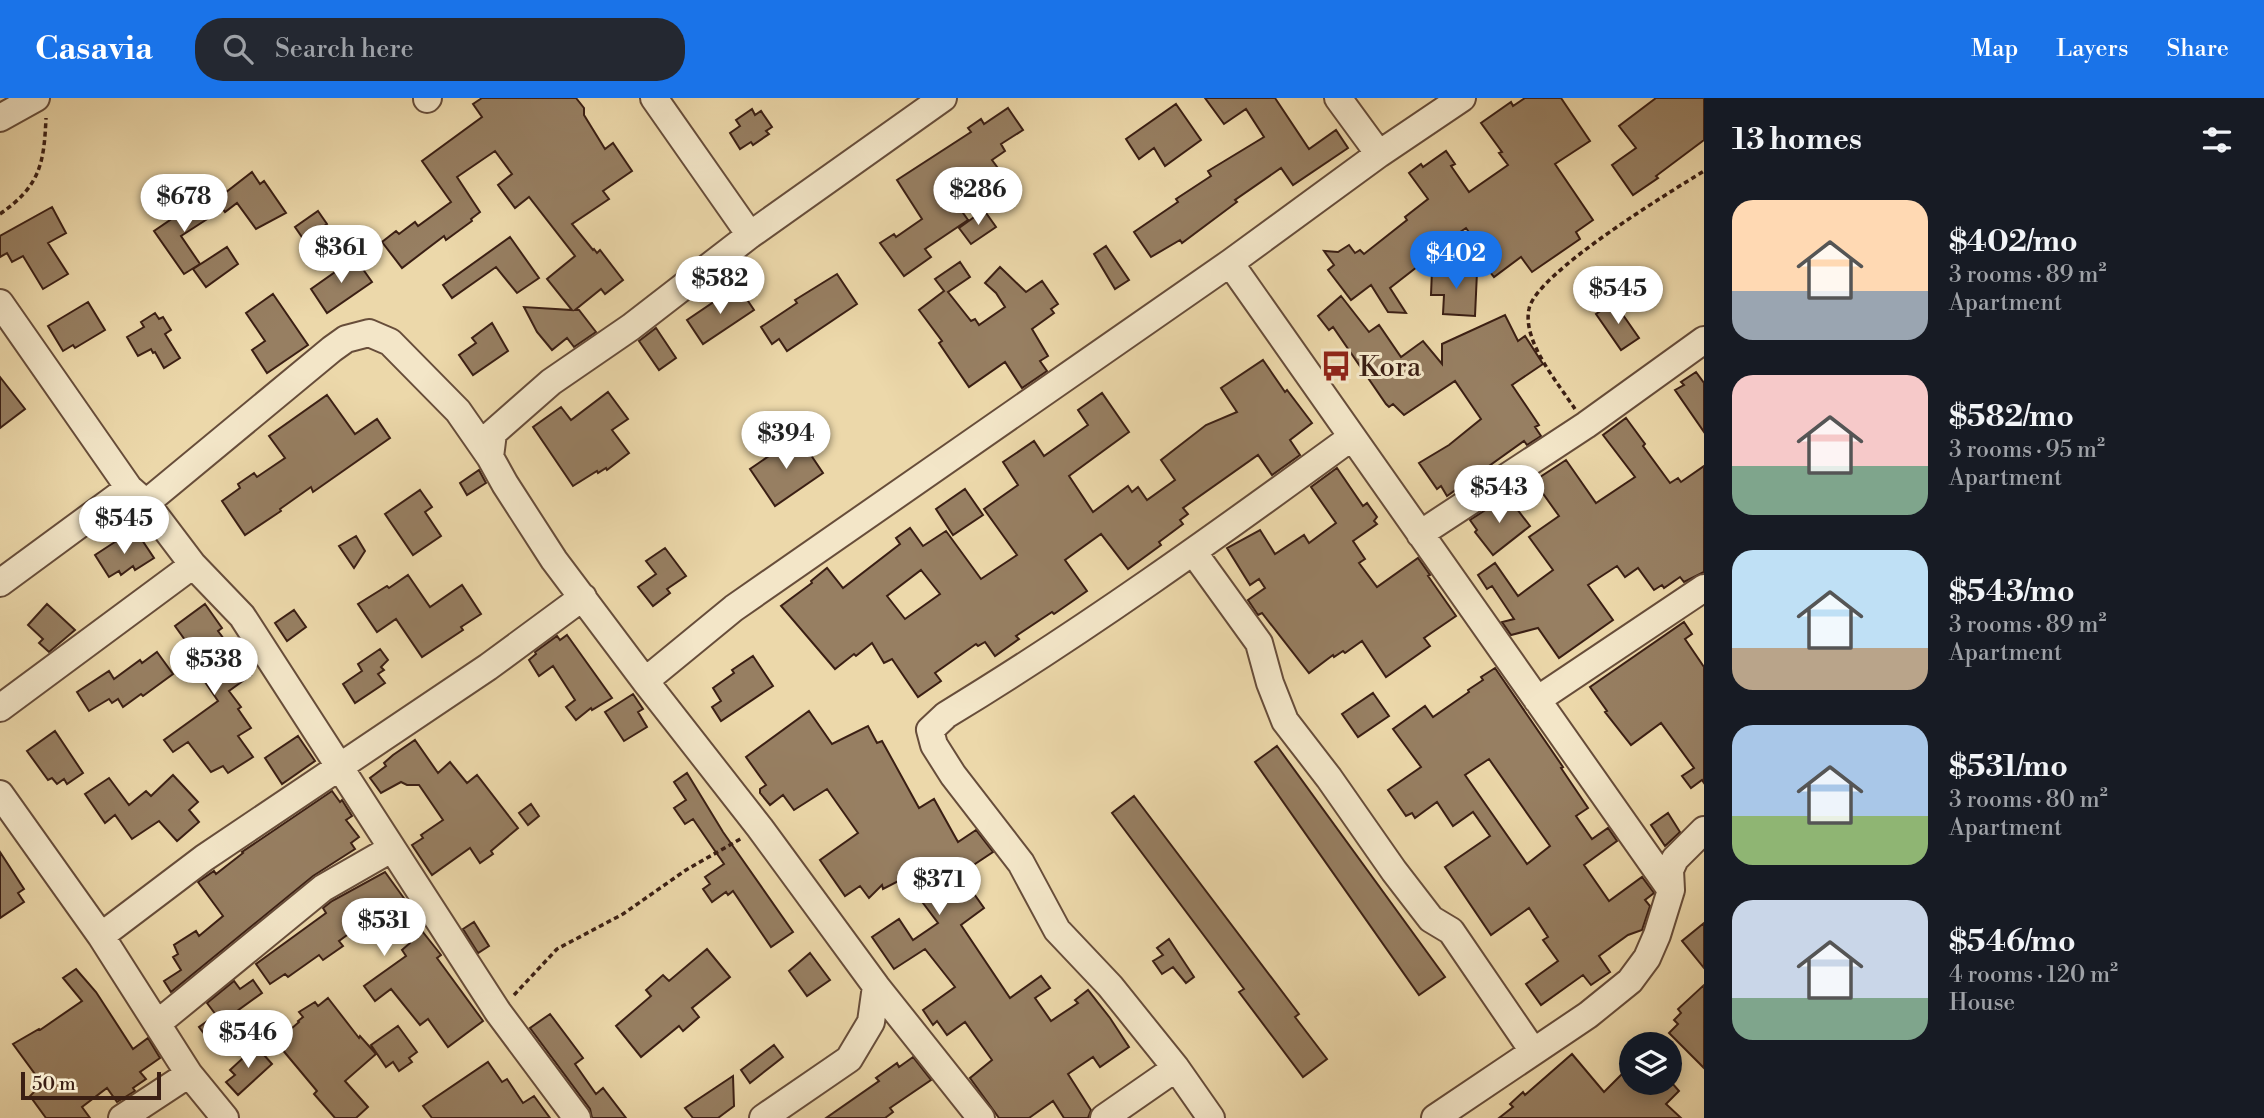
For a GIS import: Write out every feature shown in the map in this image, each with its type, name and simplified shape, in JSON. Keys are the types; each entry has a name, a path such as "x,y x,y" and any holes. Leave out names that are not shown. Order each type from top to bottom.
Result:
{"street":[{"path":"654,98 750,234"},
{"path":"490,457 493,433 551,382 631,327 750,234 943,98"},
{"path":"1338,98 1378,154"},
{"path":"645,681 734,608 1230,263 1378,154 1462,98"},
{"path":"0,118 41,105"},
{"path":"1230,263 1671,890"},
{"path":"0,303 138,495 193,565 242,616 498,1012 577,1118"},
{"path":"0,583 138,495 346,339 369,334 390,342 458,411 490,457 528,521 645,681 760,828 876,986 981,1118"},
{"path":"1420,534 1586,425 1704,340"},
{"path":"1211,1118 1110,986 1056,930 1021,863 953,775 934,745 930,730 946,715 1056,646 1194,553 1352,437"},
{"path":"1194,553 1259,643 1270,683 1285,721 1431,919 1451,930 1533,1051"},
{"path":"0,708 193,565"},
{"path":"1537,700 1704,588"},
{"path":"101,936 204,858 488,667 583,597"},
{"path":"0,794 101,936 189,1073 225,1118"},
{"path":"1435,1118 1588,1015 1630,981 1647,958 1671,890 1670,870 1675,859 1704,830"},
{"path":"158,1023 323,888 391,849"},
{"path":"763,1118 849,1059 871,1022 876,986"},
{"path":"1104,1118 1175,1068"},
{"path":"122,1118 189,1073"}],"path":[{"path":"0,214 26,194 38,171 44,151 41,105"},
{"path":"1586,425 1536,349 1530,334 1529,308 1539,291 1575,258 1641,209 1704,171"},
{"path":"498,1012 557,949 623,914 686,870 760,828"}],"building":[{"path":"482,98 576,98 605,149 613,143 632,171 603,191 609,199 572,224 593,250 597,253 600,250 623,280 605,294 601,289 575,310 579,310 596,332 574,347 567,338 552,350 537,332 524,307 572,310 547,279 575,256 529,197 515,208 498,185 512,174 495,151 457,177 480,212 472,221 446,240 444,236 402,268 382,242 396,231 399,234 415,222 418,226 451,202 422,161 482,117 473,104"},
{"path":"1205,98 1275,98 1309,149 1336,130 1348,148 1293,185 1281,168 1235,200 1237,202 1182,243 1180,240 1151,257 1134,232 1211,176 1208,171 1264,137 1246,109 1224,124"},
{"path":"1525,98 1561,98 1590,141 1555,164 1593,220 1576,232 1580,239 1532,272 1521,257 1494,277 1480,259 1485,254 1466,228 1438,247 1440,249 1390,288 1406,313 1388,312 1371,285 1351,300 1328,270 1334,265 1324,251 1338,252 1349,245 1355,253 1360,250 1364,254 1407,220 1405,217 1428,199 1409,173 1446,151 1455,164 1451,166 1469,192 1508,165 1481,123 1511,102 1513,106"},
{"path":"1656,98 1704,98 1704,140 1633,195 1612,165 1636,148 1619,126"},
{"path":"1176,104 1201,140 1165,166 1154,148 1139,159 1126,139"},
{"path":"1008,108 1023,130 1001,144 1005,151 992,160 1006,179 993,189 979,172 949,193 968,220 925,249 931,257 904,276 880,243 894,234 896,237 922,219 897,180 971,132 968,128 981,119 984,124"},
{"path":"752,109 755,115 761,111 772,127 766,131 769,134 753,145 751,142 740,149 730,133 740,126 736,120"},
{"path":"252,172 260,184 264,181 286,213 256,229 237,203 225,212 216,200"},
{"path":"204,197 215,214 181,236 200,264 184,274 154,231"},
{"path":"52,207 66,233 48,243 68,274 43,289 23,256 12,262 7,253 0,257 0,236"},
{"path":"984,210 996,227 971,244 959,228"},
{"path":"318,211 327,224 304,240 295,227"},
{"path":"510,237 539,278 517,293 496,267 452,298 443,285"},
{"path":"1106,246 1129,280 1115,289 1094,254"},
{"path":"227,247 238,264 206,287 193,269"},
{"path":"355,258 372,282 327,313 311,289"},
{"path":"960,262 970,277 948,292 971,321 975,319 979,325 1005,307 985,283 1000,267 1026,292 1042,281 1058,304 1051,309 1054,313 1032,329 1048,356 1040,361 1047,371 1022,388 1005,362 969,387 939,343 942,341 919,310 944,291 935,279"},
{"path":"1432,270 1477,272 1475,316 1443,314 1444,295 1431,295"},
{"path":"837,274 857,304 787,351 779,339 772,344 761,327 797,303 795,300"},
{"path":"742,292 754,310 703,344 687,320 727,293 731,299"},
{"path":"273,294 308,345 267,373 252,350 265,341 246,313"},
{"path":"1341,296 1369,332 1379,325 1401,357 1423,341 1442,364 1442,344 1505,315 1518,341 1525,336 1543,364 1512,385 1539,425 1535,427 1541,436 1527,445 1524,441 1447,496 1441,486 1437,489 1419,463 1449,445 1481,419 1455,381 1404,415 1393,404 1389,407 1333,327 1329,330 1318,316"},
{"path":"88,302 105,330 75,348 73,345 63,351 48,326"},
{"path":"1614,302 1639,338 1621,350 1596,314"},
{"path":"155,313 159,319 163,317 171,330 165,334 180,358 164,368 151,349 138,356 127,337 144,327 141,322"},
{"path":"492,323 508,351 473,375 459,355 476,343 472,338"},
{"path":"656,328 676,358 659,370 639,341"},
{"path":"1263,360 1285,392 1287,390 1312,423 1290,440 1300,455 1272,475 1258,455 1183,508 1188,514 1180,520 1183,524 1159,542 1161,545 1128,569 1101,534 1065,560 1087,591 1016,636 1019,639 995,656 985,642 978,646 976,644 935,673 941,681 918,697 892,659 884,663 872,643 835,669 781,606 827,568 843,588 900,544 896,538 910,528 923,546 946,531 981,579 1017,555 984,509 1018,485 1003,462 1034,441 1044,456 1088,425 1078,410 1102,393 1129,432 1069,476 1093,512 1128,486 1132,492 1138,487 1147,500 1175,480 1161,460 1206,425 1237,412 1221,388","holes":["921,570 940,594 905,619 887,596"]},
{"path":"1696,372 1704,383 1704,432 1675,390 1684,385 1681,382"},
{"path":"0,377 25,409 0,428"},
{"path":"608,392 628,419 612,430 629,453 607,470 597,471 573,486 533,427 561,407 571,420"},
{"path":"327,395 355,434 377,419 390,438 313,492 311,487 245,535 222,501 240,488 238,484 254,473 257,477 285,458 269,436"},
{"path":"1626,418 1670,483 1678,478 1681,482 1704,466 1704,572 1684,582 1680,577 1664,588 1662,585 1654,590 1638,568 1625,577 1617,566 1588,585 1613,620 1559,658 1538,628 1511,635 1502,622 1514,619 1492,586 1487,589 1478,575 1495,563 1518,596 1553,570 1529,537 1559,516 1534,481 1566,460 1596,503 1635,477 1603,435"},
{"path":"798,436 823,473 775,506 750,469"},
{"path":"1337,468 1363,506 1367,503 1377,517 1374,521 1377,524 1353,541 1365,559 1359,563 1377,587 1418,558 1456,616 1424,638 1430,646 1386,677 1362,641 1345,653 1343,651 1334,657 1333,655 1309,673 1262,613 1258,615 1248,600 1265,588 1259,579 1250,585 1227,548 1260,530 1275,554 1304,535 1309,543 1336,523 1311,487"},
{"path":"479,470 486,483 467,495 460,483"},
{"path":"965,489 983,515 953,535 936,509"},
{"path":"420,490 432,507 425,512 441,536 413,555 385,514"},
{"path":"1507,496 1530,526 1493,555 1475,532 1477,530 1470,520"},
{"path":"138,534 154,558 135,570 133,566 121,575 119,571 109,577 95,555 121,538 124,542"},
{"path":"356,536 365,551 354,568 339,546"},
{"path":"665,548 686,576 667,589 670,593 653,606 638,587 656,574 646,561"},
{"path":"408,575 430,607 462,585 481,614 461,627 463,630 422,657 396,619 377,632 358,604"},
{"path":"47,604 75,630 49,652 39,643 43,639 28,625"},
{"path":"205,604 222,628 218,631 251,675 229,691 241,707 238,709 251,728 238,736 253,757 228,773 223,766 211,772 188,742 173,752 164,740 218,701 194,666 200,661 175,626"},
{"path":"294,610 306,627 287,641 275,623"},
{"path":"1684,622 1692,634 1685,639 1704,667 1704,783 1702,780 1691,788 1682,776 1694,768 1661,723 1631,745 1605,712 1607,711 1590,687"},
{"path":"567,635 612,698 592,710 591,708 576,720 566,707 575,700 553,666 539,676 529,660 535,652 557,636 560,640"},
{"path":"380,649 388,660 381,667 384,670 378,674 385,683 355,703 343,684 362,671 358,664"},
{"path":"157,652 173,674 123,707 118,699 112,703 109,699 89,711 77,692 109,671 114,679 140,660 142,663"},
{"path":"753,656 773,686 721,721 712,707 721,701 713,688 734,673 732,670"},
{"path":"1495,668 1563,767 1561,768 1588,808 1576,816 1592,839 1608,828 1617,841 1584,865 1609,901 1642,877 1654,893 1645,900 1650,906 1642,930 1628,935 1599,956 1610,972 1591,985 1583,975 1541,1005 1526,984 1558,961 1543,940 1548,937 1529,908 1491,935 1445,867 1490,836 1473,812 1453,826 1437,802 1415,818 1412,813 1406,816 1388,790 1421,767 1393,729 1425,706 1433,717 1469,692 1468,690 1483,680 1481,677","holes":["1489,759 1550,846 1527,864 1465,775"]},
{"path":"1373,693 1389,716 1358,737 1342,714"},
{"path":"633,694 643,709 638,712 647,727 624,741 605,712"},
{"path":"809,711 832,744 868,726 877,743 882,741 919,808 934,799 958,842 976,830 993,852 960,874 984,908 961,925 1010,998 1041,976 1050,988 1035,998 1051,1021 1078,1003 1075,1000 1088,990 1110,1018 1129,1047 1100,1067 1093,1057 1068,1074 1091,1110 1088,1118 1064,1118 1053,1101 1029,1118 999,1118 970,1078 992,1060 965,1022 947,1035 937,1021 933,1025 923,1010 955,987 925,949 894,969 872,937 899,919 913,940 938,923 917,895 949,874 941,859 883,889 882,885 869,898 860,886 845,896 820,860 858,833 827,789 794,810 783,795 770,805 760,793 760,789 766,785 746,757"},
{"path":"55,731 83,773 67,784 64,779 57,784 52,778 48,780 27,751"},
{"path":"298,736 315,761 282,784 265,758"},
{"path":"415,740 438,773 450,762 467,783 477,775 518,828 491,851 493,854 480,863 470,848 432,875 412,845 423,838 421,835 443,820 419,785 401,782 381,793 370,778 386,766 384,763 393,755"},
{"path":"1277,746 1445,977 1419,995 1255,762"},
{"path":"687,773 723,832 793,932 771,947 733,891 728,895 726,892 712,902 703,889 710,884 705,877 724,864 693,819 685,824 674,808 686,800 674,782"},
{"path":"173,775 198,802 189,810 199,822 177,841 159,821 132,839 115,815 105,823 85,794 109,778 129,805 146,791 151,796"},
{"path":"332,791 340,802 342,800 352,816 346,820 359,837 351,843 355,849 313,876 171,992 164,981 181,970 173,957 178,954 174,945 196,931 199,936 223,916 198,882 214,871 216,874 242,852"},
{"path":"1134,796 1299,1014 1295,1017 1327,1059 1303,1077 1239,992 1244,989 1112,813"},
{"path":"531,804 539,816 528,825 519,813"},
{"path":"1668,813 1680,832 1665,846 1651,825"},
{"path":"0,852 24,889 18,893 24,902 0,918"},
{"path":"385,872 419,919 415,922 441,955 437,958 483,1021 448,1047 428,1019 420,1025 391,989 375,1001 364,986 406,956 402,950 410,943 386,913 373,923 369,919 339,941 343,946 323,960 319,955 288,977 285,974 270,984 256,964 326,913 323,908 332,901"},
{"path":"474,922 489,946 478,953 463,929"},
{"path":"1704,923 1704,968 1682,941"},
{"path":"1169,939 1194,977 1186,983 1173,967 1162,974 1153,961 1163,955 1157,948"},
{"path":"707,949 730,977 692,1008 699,1017 683,1031 679,1026 641,1057 616,1026 651,996 646,990 663,975 669,981"},
{"path":"810,953 830,980 807,996 789,971"},
{"path":"76,969 96,992 133,1049 148,1038 160,1058 140,1072 146,1079 133,1088 135,1091 117,1102 107,1088 82,1107 90,1118 46,1118 30,1096 41,1085 40,1081 13,1044 40,1030 82,1001 63,978"},
{"path":"253,980 262,993 233,1014 239,1022 211,1043 199,1027 216,1015 207,1003 234,981 240,989"},
{"path":"1704,985 1704,1068 1682,1046 1682,1032 1670,1032 1678,1024 1674,1020 1681,1013 1678,1009"},
{"path":"328,998 359,1038 360,1036 376,1054 345,1081 368,1107 356,1118 335,1118 314,1094 317,1091 276,1042 303,1017 299,1012 315,1002 318,1006"},
{"path":"550,1014 583,1058 575,1064 596,1094 603,1088 626,1118 592,1118 590,1109 530,1028"},
{"path":"398,1026 417,1052 409,1058 412,1062 399,1071 393,1062 386,1067 371,1045"},
{"path":"774,1045 783,1057 750,1083 741,1070"},
{"path":"256,1046 272,1064 238,1095 226,1082 235,1075 230,1070"},
{"path":"1572,1054 1604,1092 1619,1077 1619,1095 1675,1095 1666,1104 1681,1118 1499,1118 1513,1107 1510,1104 1523,1092 1525,1095"},
{"path":"913,1057 931,1080 890,1108 893,1112 885,1118 826,1118 879,1081 876,1078 897,1063 899,1067"},
{"path":"488,1062 502,1082 507,1079 523,1103 534,1096 550,1118 432,1118 423,1106"},
{"path":"733,1076 734,1106 718,1118 693,1118 685,1108"}],"place":[{"name":"Kora","path":"1336,366"}]}
